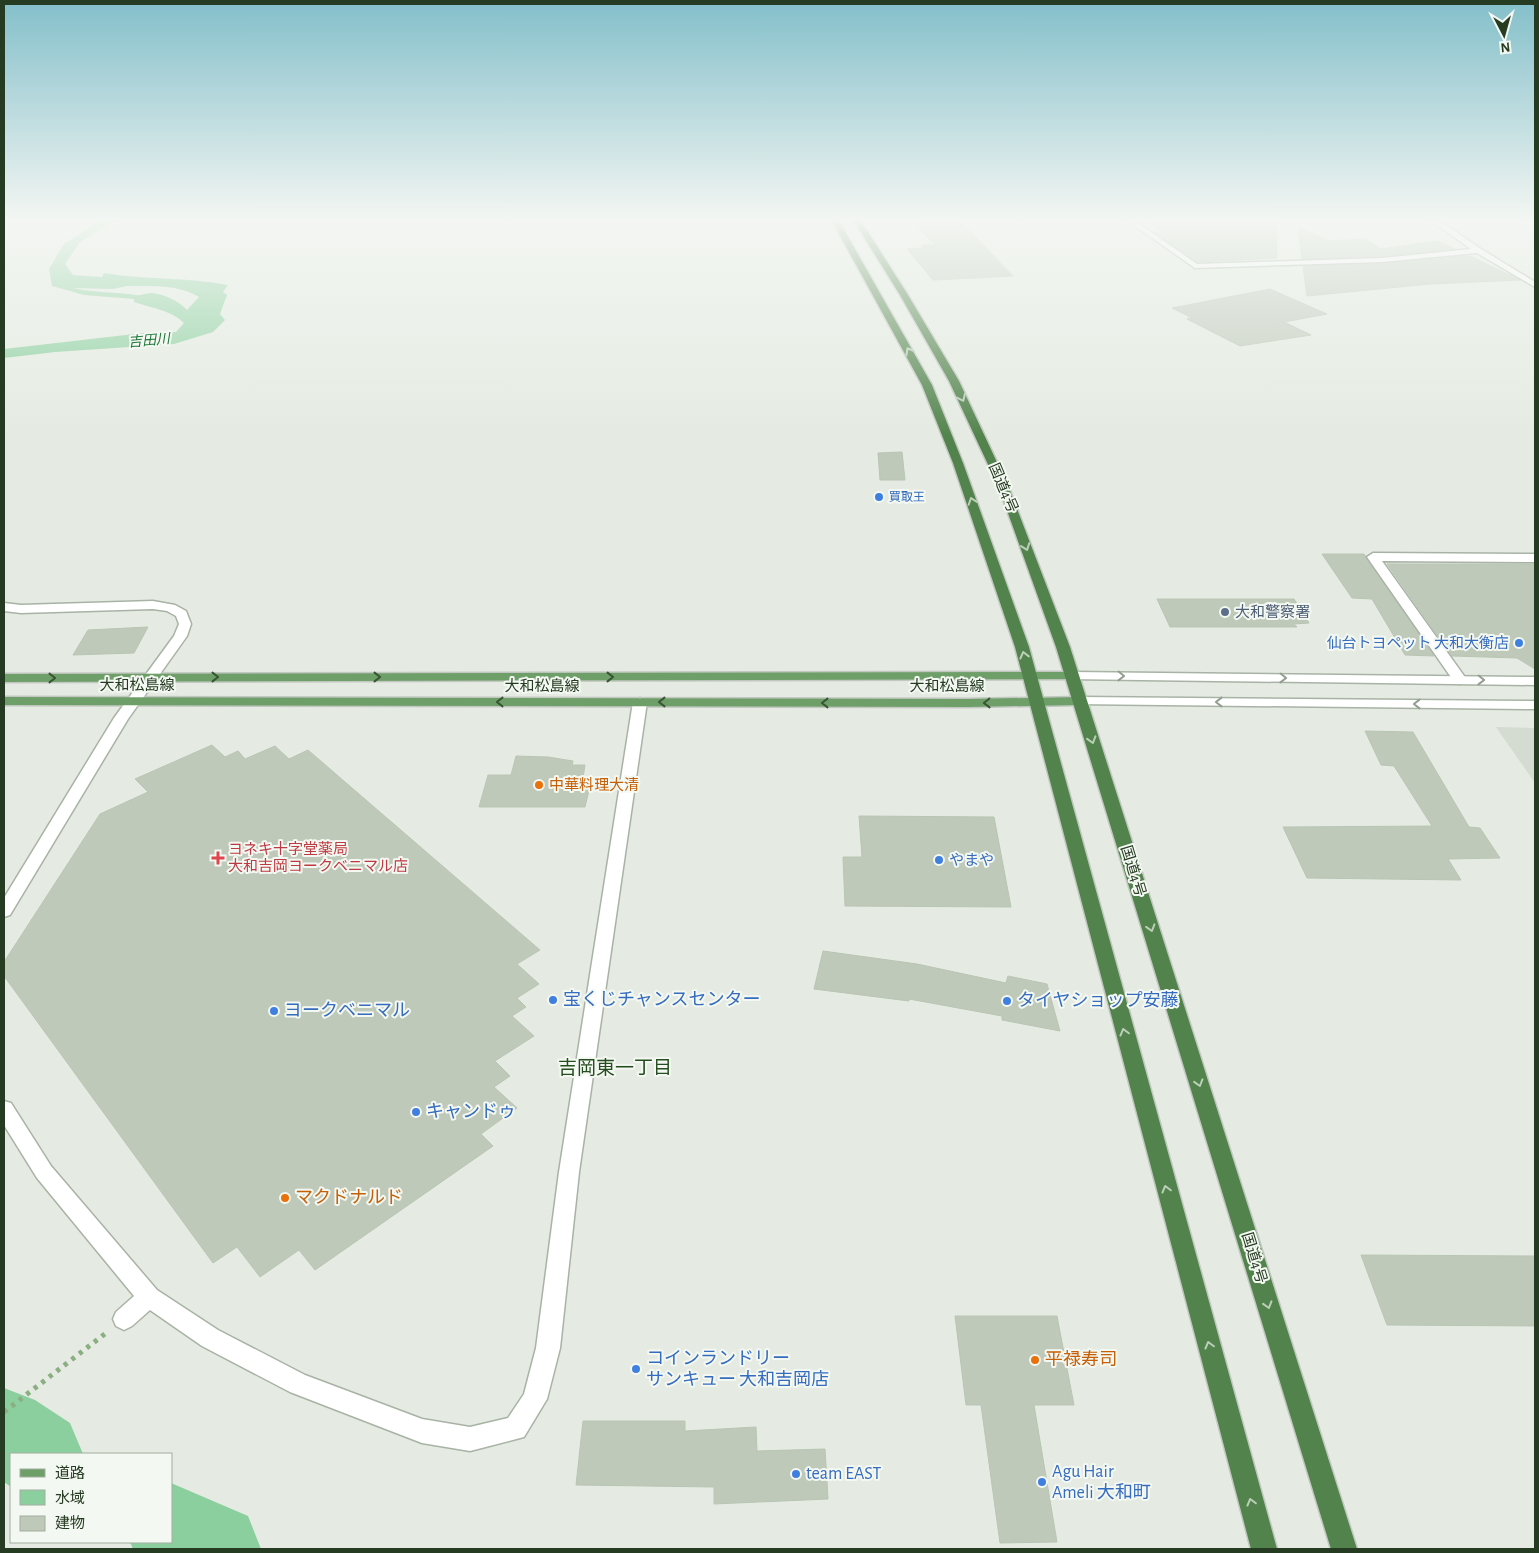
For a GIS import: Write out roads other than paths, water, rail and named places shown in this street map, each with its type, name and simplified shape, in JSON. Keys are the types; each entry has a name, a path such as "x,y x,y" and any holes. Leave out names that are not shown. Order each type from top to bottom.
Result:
{"highway":[{"path":"876,293 927,385 958,462 1022,647 1264,1549"},
{"name":"国道4号","path":"903,293 954,381 1004,488 1072,676 1344,1549"}],"main road":[{"name":"大和松島線","path":"4,678 1072,676"},
{"name":"大和松島線","path":"4,701 1080,701"}],"street":[{"path":"1460,680 1373,557 1535,558"},
{"path":"4,607 38,609 153,605 171,608 182,614 185,624 180,636 132,702 4,911"},
{"path":"1072,676 1535,681"},
{"path":"1080,701 1535,705"},
{"path":"4,1109 44,1172 148,1297 210,1338 298,1384 422,1431 470,1440 515,1428 534,1399 548,1348 569,1172 640,702"},
{"path":"124,1319 148,1297"}],"water":[{"name":"吉田川","path":"79,293 157,294 176,301 187,310 199,297 192,293 225,293 227,295 220,314 225,320 213,332 174,344 55,352 4,358 4,349 143,333 176,332 184,323 167,312 134,302 134,299"}],"waterway":[{"path":"4,1431 37,1453"},
{"path":"172,1529 215,1549"}],"place":[{"name":"買取王","path":"879,497"},
{"name":"大和警察署","path":"1225,612"},
{"name":"仙台トヨペット 大和大衡店","path":"1519,643"},
{"name":"中華料理大清","path":"539,785"},
{"name":"ヨネキ十字堂薬局 大和吉岡ヨークベニマル店","path":"218,858"},
{"name":"やまや","path":"939,860"},
{"name":"宝くじチャンスセンター","path":"553,1000"},
{"name":"タイヤショップ安藤","path":"1007,1001"},
{"name":"ヨークベニマル","path":"274,1011"},
{"name":"キャンドゥ","path":"416,1112"},
{"name":"マクドナルド","path":"285,1198"},
{"name":"平禄寿司","path":"1035,1360"},
{"name":"コインランドリー サンキュー 大和吉岡店","path":"636,1369"},
{"name":"team EAST","path":"796,1474"},
{"name":"Agu Hair Ameli 大和町","path":"1042,1482"}],"district":[{"name":"吉岡東一丁目","path":"615,1068"}]}
